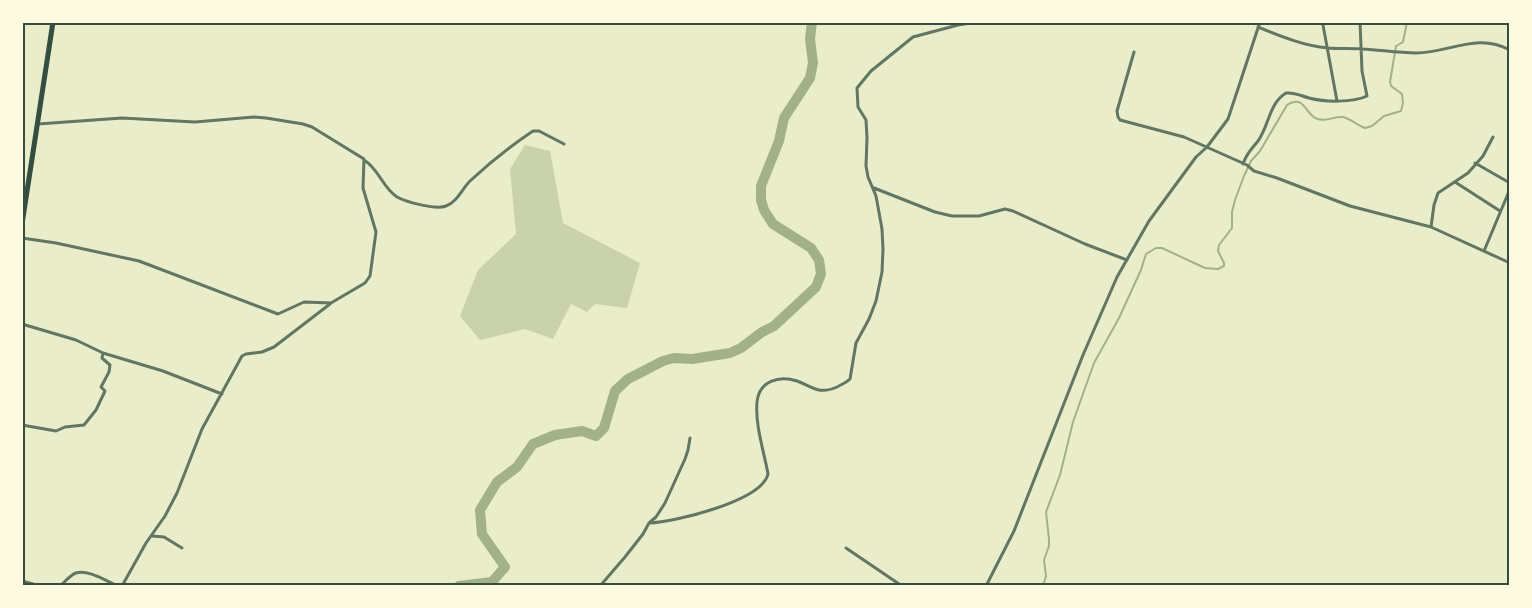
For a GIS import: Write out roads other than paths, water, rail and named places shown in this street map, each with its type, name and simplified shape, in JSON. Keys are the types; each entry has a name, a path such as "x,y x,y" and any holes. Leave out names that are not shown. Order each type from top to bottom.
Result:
{"highway":[{"path":"22,224 25,194 38,124 53,22"}],"street":[{"path":"649,523 660,523 700,514 741,498 767,481 768,474 760,436 757,403 759,391 768,382 783,379 798,382 813,389 830,390 847,382 850,378 856,342 874,309 882,272 882,229 876,196 868,178 866,166 866,120 858,107 857,88 871,71 914,37 977,22"},
{"path":"986,586 1014,530 1083,355 1117,277 1149,221 1196,157 1207,147 1228,119 1251,44 1260,22"},
{"path":"1321,22 1324,25 1337,100"},
{"path":"1245,165 1246,153 1258,140 1275,104 1283,95 1290,93 1320,100 1367,96 1362,71 1360,22"},
{"path":"1258,28 1308,45 1328,48 1428,52 1479,42 1498,44 1510,50"},
{"path":"1134,52 1117,111 1118,118 1184,137 1254,171 1293,183 1350,206 1431,227 1510,262"},
{"path":"38,124 122,118 201,122 254,117 303,124 312,126 364,159 374,168 386,187 396,196 414,204 443,207 459,195 470,180 533,130 539,131 564,144"},
{"path":"1431,227 1438,193 1468,173 1483,156 1493,137"},
{"path":"122,586 177,493 190,465 202,429 242,356 262,352 274,347 331,303 365,283 371,273 376,232 363,188 364,159"},
{"path":"1475,163 1510,182"},
{"path":"1454,181 1500,211"},
{"path":"873,188 935,212 952,216 979,216 1004,209 1013,211 1084,244 1127,260"},
{"path":"1484,251 1510,189"},
{"path":"22,238 56,243 139,261 278,314 304,302 331,303"},
{"path":"22,324 76,340 103,353 170,374 222,394"},
{"path":"22,424 56,430 84,425 96,410 105,391 101,387 110,372 110,365 102,358 103,353"},
{"path":"600,586 626,557 665,503 688,450 690,438"},
{"path":"151,536 164,537 182,548"},
{"path":"846,548 902,586"},
{"path":"60,586 72,575 78,573 92,575 108,584 118,586"},
{"path":"22,581 40,586"}],"waterway":[{"path":"459,586 492,582 505,567 482,534 480,510 497,482 517,467 533,444 555,435 582,431 596,436 604,428 615,391 628,379 663,361 674,358 692,359 730,353 741,348 762,332 774,326 816,287 821,274 819,260 811,248 773,224 764,210 761,200 761,186 779,141 784,118 810,78 813,63 810,39 812,22"},
{"path":"1043,586 1046,576 1044,560 1049,546 1046,512 1060,475 1073,422 1094,363 1119,318 1141,270 1146,254 1156,248 1162,248 1205,268 1218,269 1224,266 1218,251 1219,245 1232,228 1232,212 1244,176 1251,161 1260,151 1287,105 1297,102 1303,105 1315,118 1326,120 1343,117 1365,128 1372,126 1384,116 1401,111 1403,103 1402,94 1391,86 1390,82 1396,46 1403,42 1407,22"}]}
